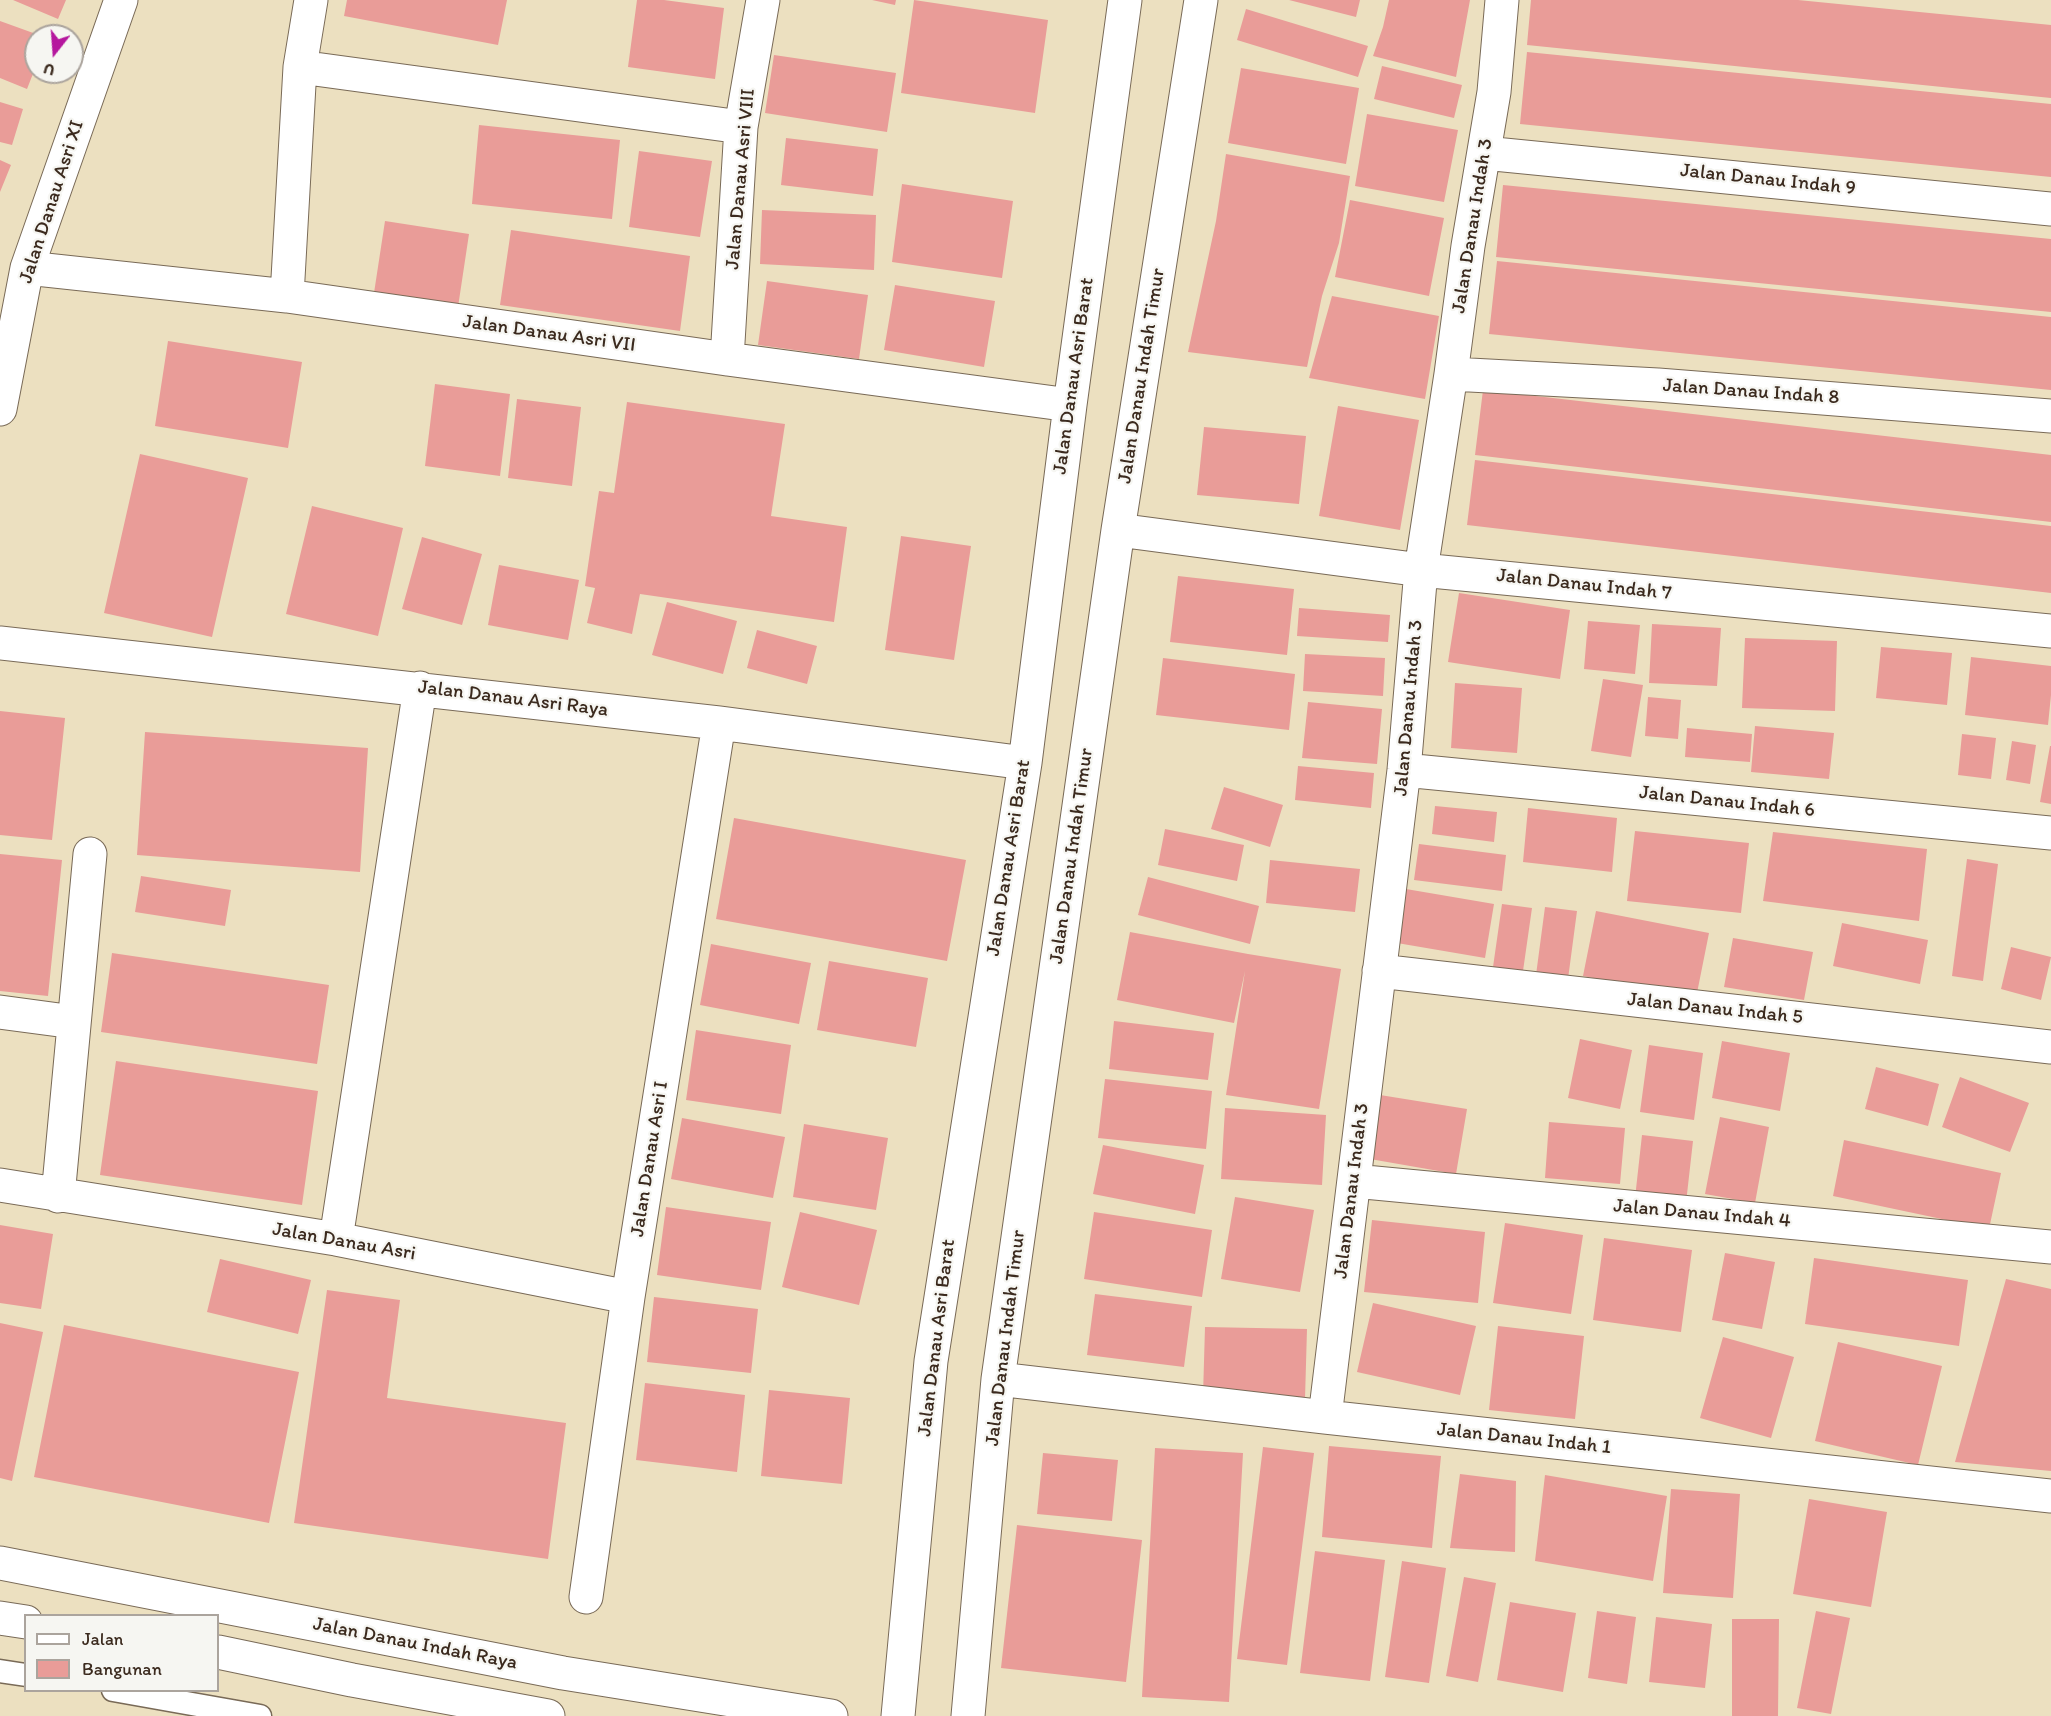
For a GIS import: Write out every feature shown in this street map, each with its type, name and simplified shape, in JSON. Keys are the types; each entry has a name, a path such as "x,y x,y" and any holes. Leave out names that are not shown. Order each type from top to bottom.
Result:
{"street":[{"name":"Jalan Danau Asri XI","path":"0,409 27,268 121,0"},
{"path":"287,296 300,67 311,0"},
{"name":"Jalan Danau Asri VIII","path":"727,359 741,127 763,0"},
{"name":"Jalan Danau Asri Barat","path":"898,1716 931,1361 1024,763 1125,0"},
{"name":"Jalan Danau Indah Timur","path":"968,1716 998,1379 1118,530 1201,0"},
{"name":"Jalan Danau Indah 3","path":"1324,1417 1404,770 1421,570 1468,246 1494,92 1502,0"},
{"path":"300,67 741,127"},
{"name":"Jalan Danau Indah 9","path":"1484,153 2051,209"},
{"name":"Jalan Danau Asri VII","path":"27,268 287,296 1070,405"},
{"name":"Jalan Danau Indah 8","path":"1451,374 1658,385 2051,416"},
{"name":"Jalan Danau Indah 7","path":"1118,530 1421,570 2051,631"},
{"name":"Jalan Danau Asri Raya","path":"0,643 719,723 1024,763"},
{"path":"336,1239 420,688"},
{"name":"Jalan Danau Asri I","path":"586,1597 628,1297 719,723"},
{"name":"Jalan Danau Indah 6","path":"1404,770 2051,833"},
{"path":"58,1196 90,854"},
{"name":"Jalan Danau Indah 5","path":"1379,971 2051,1047"},
{"path":"0,1012 74,1022"},
{"name":"Jalan Danau Indah 4","path":"1354,1181 2051,1247"},
{"name":"Jalan Danau Asri","path":"0,1185 336,1239 628,1297"},
{"name":"Jalan Danau Indah 1","path":"998,1379 2051,1496"},
{"name":"Jalan Danau Indah Raya","path":"0,1563 563,1672 831,1716"},
{"path":"0,1618 24,1622"},
{"path":"219,1652 352,1680 548,1716"}],"lane":[{"path":"0,1671 24,1676"},
{"path":"126,1692 210,1705 260,1716"}],"building":[{"path":"13,0 66,0 58,19"},
{"path":"347,0 507,0 498,45 344,16"},
{"path":"637,0 664,0 724,8 715,79 628,67"},
{"path":"872,0 896,0 895,5"},
{"path":"914,0 1048,20 1035,113 901,93"},
{"path":"1289,0 1360,0 1356,17"},
{"path":"1389,0 1470,0 1456,77 1373,56"},
{"path":"1531,0 1798,0 2051,25 2051,98 1527,45"},
{"path":"1246,9 1368,46 1358,77 1237,40"},
{"path":"0,21 24,30 24,84 29,84 27,89 0,78"},
{"path":"1527,52 2051,104 2051,177 1520,124"},
{"path":"774,55 896,73 887,132 765,113"},
{"path":"1382,66 1462,85 1454,118 1374,99"},
{"path":"1241,68 1359,88 1346,164 1228,143"},
{"path":"0,102 23,109 12,145 0,142"},
{"path":"1367,114 1458,130 1444,202 1355,186"},
{"path":"479,125 620,140 612,219 472,204"},
{"path":"786,138 878,149 873,196 781,185"},
{"path":"639,151 712,161 700,237 629,227"},
{"path":"1226,154 1350,176 1339,243 1322,296 1307,367 1188,352 1216,221"},
{"path":"0,160 11,165 0,192"},
{"path":"902,184 1013,201 1002,278 892,262"},
{"path":"1503,185 2051,239 2051,312 1496,257"},
{"path":"1350,200 1444,218 1429,296 1335,277"},
{"path":"762,210 876,215 874,270 760,264"},
{"path":"385,221 469,234 458,307 374,293"},
{"path":"511,230 690,256 680,331 500,305"},
{"path":"1497,261 2051,317 2051,390 1489,334"},
{"path":"767,281 868,295 859,359 758,345"},
{"path":"895,285 995,301 984,367 884,350"},
{"path":"1332,296 1439,316 1425,399 1309,378"},
{"path":"168,341 302,362 288,448 155,426"},
{"path":"435,384 510,394 500,476 425,466"},
{"path":"1483,390 2051,455 2051,522 1475,455"},
{"path":"517,399 581,407 572,486 508,478"},
{"path":"627,402 785,424 771,516 847,527 834,622 640,594 632,634 587,623 595,588 585,586 599,491 614,493"},
{"path":"1338,406 1419,420 1400,530 1319,516"},
{"path":"1204,427 1306,436 1299,504 1197,495"},
{"path":"140,454 248,478 212,637 104,613"},
{"path":"1475,460 2051,526 2051,593 1467,525"},
{"path":"312,506 403,528 378,636 286,614"},
{"path":"901,536 971,546 954,660 885,650"},
{"path":"422,537 482,554 462,625 402,609"},
{"path":"499,565 579,580 568,640 488,625"},
{"path":"1178,576 1294,589 1287,655 1170,642"},
{"path":"1459,593 1570,610 1560,679 1448,662"},
{"path":"667,602 737,621 723,674 652,655"},
{"path":"1299,608 1390,615 1388,642 1297,636"},
{"path":"1588,621 1640,625 1635,674 1584,669"},
{"path":"1652,624 1721,628 1717,686 1649,683"},
{"path":"757,630 817,646 807,684 747,668"},
{"path":"1745,638 1837,641 1835,711 1742,708"},
{"path":"1881,647 1952,653 1947,705 1876,698"},
{"path":"1305,654 1385,658 1383,696 1303,691"},
{"path":"1971,657 2051,666 2048,725 1965,715"},
{"path":"1163,658 1295,674 1289,730 1156,715"},
{"path":"1603,679 1643,685 1631,757 1591,751"},
{"path":"1455,683 1522,688 1517,753 1451,748"},
{"path":"1648,697 1681,700 1678,739 1645,736"},
{"path":"1308,702 1382,709 1377,764 1302,758"},
{"path":"0,711 65,718 52,840 0,835"},
{"path":"1755,726 1834,733 1829,779 1751,772"},
{"path":"1687,728 1752,734 1750,762 1685,757"},
{"path":"145,732 368,748 360,872 137,855"},
{"path":"1962,734 1996,738 1991,779 1958,775"},
{"path":"2012,741 2036,745 2030,784 2006,780"},
{"path":"2051,746 2051,804 2040,802"},
{"path":"1298,766 1374,773 1371,808 1295,800"},
{"path":"1224,787 1283,805 1270,847 1211,829"},
{"path":"1435,806 1497,812 1494,842 1432,834"},
{"path":"1528,808 1617,818 1612,872 1523,862"},
{"path":"734,818 966,860 947,961 716,919"},
{"path":"1165,829 1244,845 1237,881 1158,865"},
{"path":"1635,831 1749,843 1741,913 1627,901"},
{"path":"1773,832 1927,849 1919,921 1763,901"},
{"path":"1419,844 1506,855 1502,891 1414,880"},
{"path":"0,854 62,860 48,996 0,991"},
{"path":"1967,859 1998,864 1983,981 1952,976"},
{"path":"1270,860 1360,869 1355,912 1266,903"},
{"path":"141,876 231,890 225,926 135,912"},
{"path":"1148,877 1259,906 1250,944 1138,915"},
{"path":"1406,889 1494,904 1485,958 1397,943"},
{"path":"1502,904 1532,908 1523,971 1493,967"},
{"path":"1545,907 1577,911 1568,979 1536,975"},
{"path":"1596,911 1709,933 1696,998 1583,976"},
{"path":"1842,923 1928,940 1920,984 1833,966"},
{"path":"1130,932 1341,969 1319,1109 1226,1095 1245,971 1234,1023 1117,1000"},
{"path":"1733,938 1813,952 1804,1000 1724,987"},
{"path":"711,944 811,963 799,1024 700,1005"},
{"path":"2011,947 2051,957 2041,1000 2001,989"},
{"path":"112,953 329,985 317,1064 101,1032"},
{"path":"829,961 928,978 916,1047 817,1030"},
{"path":"1114,1021 1214,1033 1208,1080 1109,1069"},
{"path":"696,1030 791,1045 781,1114 686,1100"},
{"path":"1580,1039 1632,1050 1620,1109 1568,1098"},
{"path":"1722,1041 1790,1053 1780,1111 1712,1098"},
{"path":"1649,1045 1703,1053 1694,1120 1640,1112"},
{"path":"116,1061 318,1091 302,1205 100,1175"},
{"path":"1876,1067 1939,1084 1928,1126 1865,1109"},
{"path":"1960,1077 2029,1103 2010,1152 1942,1127"},
{"path":"1105,1079 1212,1091 1206,1149 1098,1138"},
{"path":"1380,1095 1467,1109 1456,1174 1370,1159"},
{"path":"1225,1108 1326,1115 1322,1185 1221,1179"},
{"path":"1720,1117 1769,1127 1755,1203 1705,1194"},
{"path":"682,1118 785,1137 773,1198 671,1179"},
{"path":"1549,1122 1625,1128 1620,1184 1545,1178"},
{"path":"804,1124 888,1138 876,1210 793,1197"},
{"path":"1642,1135 1693,1141 1686,1203 1635,1198"},
{"path":"1844,1140 2001,1173 1989,1229 1833,1196"},
{"path":"1103,1145 1204,1165 1195,1214 1093,1194"},
{"path":"1235,1197 1314,1210 1300,1292 1221,1279"},
{"path":"666,1207 771,1222 761,1290 657,1275"},
{"path":"800,1212 877,1230 859,1305 782,1287"},
{"path":"1094,1212 1212,1230 1202,1297 1084,1279"},
{"path":"1372,1220 1485,1232 1478,1303 1364,1292"},
{"path":"1505,1223 1583,1235 1571,1314 1493,1303"},
{"path":"0,1225 53,1234 41,1309 0,1303"},
{"path":"1604,1238 1692,1250 1681,1332 1593,1320"},
{"path":"1725,1253 1775,1262 1762,1329 1712,1320"},
{"path":"1814,1258 1968,1280 1959,1346 1805,1324"},
{"path":"220,1259 311,1280 298,1334 207,1312"},
{"path":"2006,1279 2051,1289 2051,1471 1955,1462"},
{"path":"327,1290 400,1300 387,1398 566,1423 548,1559 294,1523"},
{"path":"1095,1294 1192,1306 1184,1367 1087,1355"},
{"path":"654,1297 758,1309 751,1373 647,1362"},
{"path":"1373,1303 1476,1326 1460,1395 1357,1372"},
{"path":"0,1323 43,1332 12,1481 0,1478"},
{"path":"64,1325 299,1372 269,1523 34,1477"},
{"path":"1498,1326 1584,1336 1575,1419 1489,1410"},
{"path":"1205,1327 1307,1329 1305,1399 1203,1396"},
{"path":"1723,1337 1794,1357 1771,1438 1700,1418"},
{"path":"1838,1342 1942,1366 1918,1465 1815,1441"},
{"path":"645,1383 745,1395 737,1472 636,1460"},
{"path":"769,1390 850,1398 842,1484 761,1476"},
{"path":"1329,1446 1441,1456 1432,1548 1322,1537"},
{"path":"1263,1447 1314,1453 1287,1665 1237,1659"},
{"path":"1155,1448 1243,1453 1229,1702 1142,1697"},
{"path":"1043,1453 1118,1460 1112,1521 1037,1514"},
{"path":"1460,1474 1516,1481 1515,1552 1450,1548"},
{"path":"1545,1475 1667,1496 1653,1581 1535,1561"},
{"path":"1671,1489 1740,1494 1733,1598 1663,1593"},
{"path":"1809,1499 1887,1512 1871,1607 1793,1594"},
{"path":"1017,1525 1142,1540 1126,1682 1001,1668"},
{"path":"1315,1551 1385,1560 1370,1681 1300,1673"},
{"path":"1402,1561 1446,1568 1429,1683 1385,1677"},
{"path":"1464,1577 1496,1583 1478,1682 1446,1676"},
{"path":"1510,1602 1576,1613 1563,1692 1497,1680"},
{"path":"1597,1611 1636,1617 1627,1684 1588,1678"},
{"path":"1816,1611 1850,1618 1831,1714 1797,1708"},
{"path":"1656,1617 1712,1624 1705,1688 1649,1682"},
{"path":"1732,1619 1779,1619 1778,1716 1732,1716"}]}
